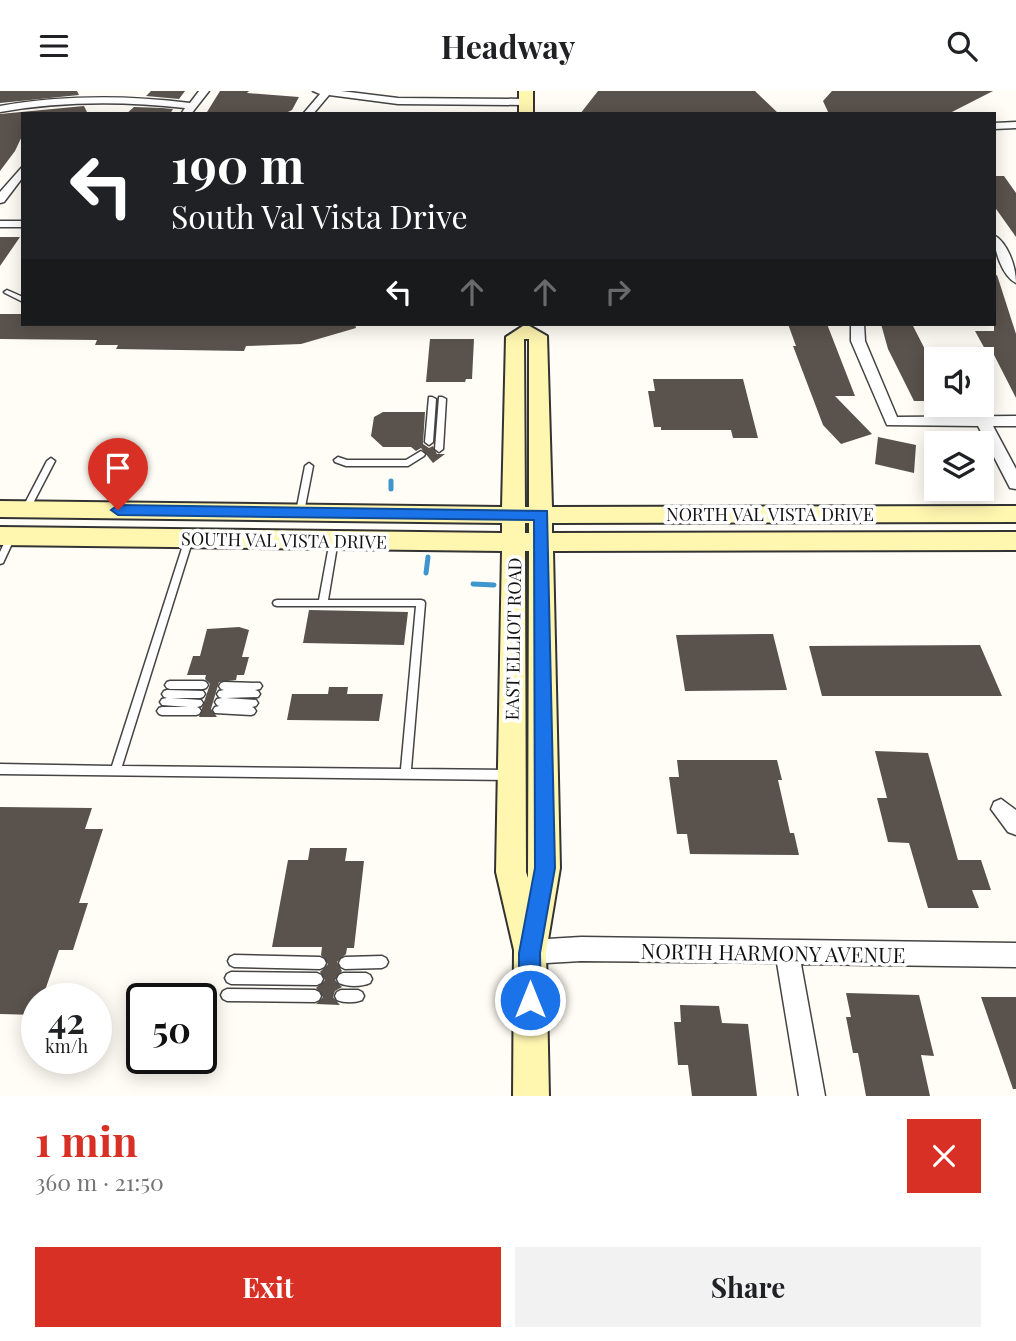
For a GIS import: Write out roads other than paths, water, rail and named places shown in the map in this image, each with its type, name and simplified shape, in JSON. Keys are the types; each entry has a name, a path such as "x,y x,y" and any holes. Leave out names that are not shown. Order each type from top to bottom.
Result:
{"main road":[{"name":"EAST ELLIOT ROAD","path":"527,515 539,422 538,336 526,327 515,337 515,384 527,515 545,868 530,953 531,1096"},
{"path":"515,384 526,392 526,410 530,417 539,422"},
{"name":"SOUTH VAL VISTA DRIVE","path":"0,509 527,515"},
{"path":"6,536 26,509"},
{"name":"NORTH VAL VISTA DRIVE","path":"527,515 1016,513"},
{"name":"SOUTH VAL VISTA DRIVE","path":"6,536 527,542"},
{"name":"NORTH VAL VISTA DRIVE","path":"527,542 1016,541"},
{"name":"EAST ELLIOT ROAD","path":"527,542 512,775 511,871 530,953"}],"street":[{"path":"0,109 30,109 103,97 189,110 204,91"},
{"path":"309,112 322,92 370,99 432,96 526,102"},
{"path":"996,126 1016,125"},
{"path":"0,200 21,172"},
{"path":"0,224 21,224"},
{"path":"996,243 1016,279"},
{"path":"857,326 858,341 892,422 1016,421"},
{"path":"983,421 1016,484"},
{"path":"1001,809 1016,825"},
{"name":"NORTH HARMONY AVENUE","path":"530,953 581,949 1016,955"},
{"path":"787,952 812,1096"}],"lane":[{"path":"7,292 21,299"},
{"path":"434,446 437,399"},
{"path":"422,455 420,463 408,463 338,460 422,455"},
{"path":"26,509 51,461"},
{"path":"300,512 309,466"},
{"path":"0,561 6,536"},
{"path":"116,769 189,539"},
{"path":"323,603 334,540"},
{"path":"277,603 421,603 406,773"},
{"path":"199,698 166,698 199,698"},
{"path":"254,698 221,698 254,698"},
{"path":"0,769 512,775"},
{"path":"234,961 320,963"},
{"path":"345,963 382,962"},
{"path":"231,978 317,979"},
{"path":"343,979 366,979"},
{"path":"227,995 315,996"},
{"path":"341,996 358,996"}],"waterway":[{"path":"391,481 391,489"},
{"path":"426,573 428,557"},
{"path":"473,584 494,585"}]}
